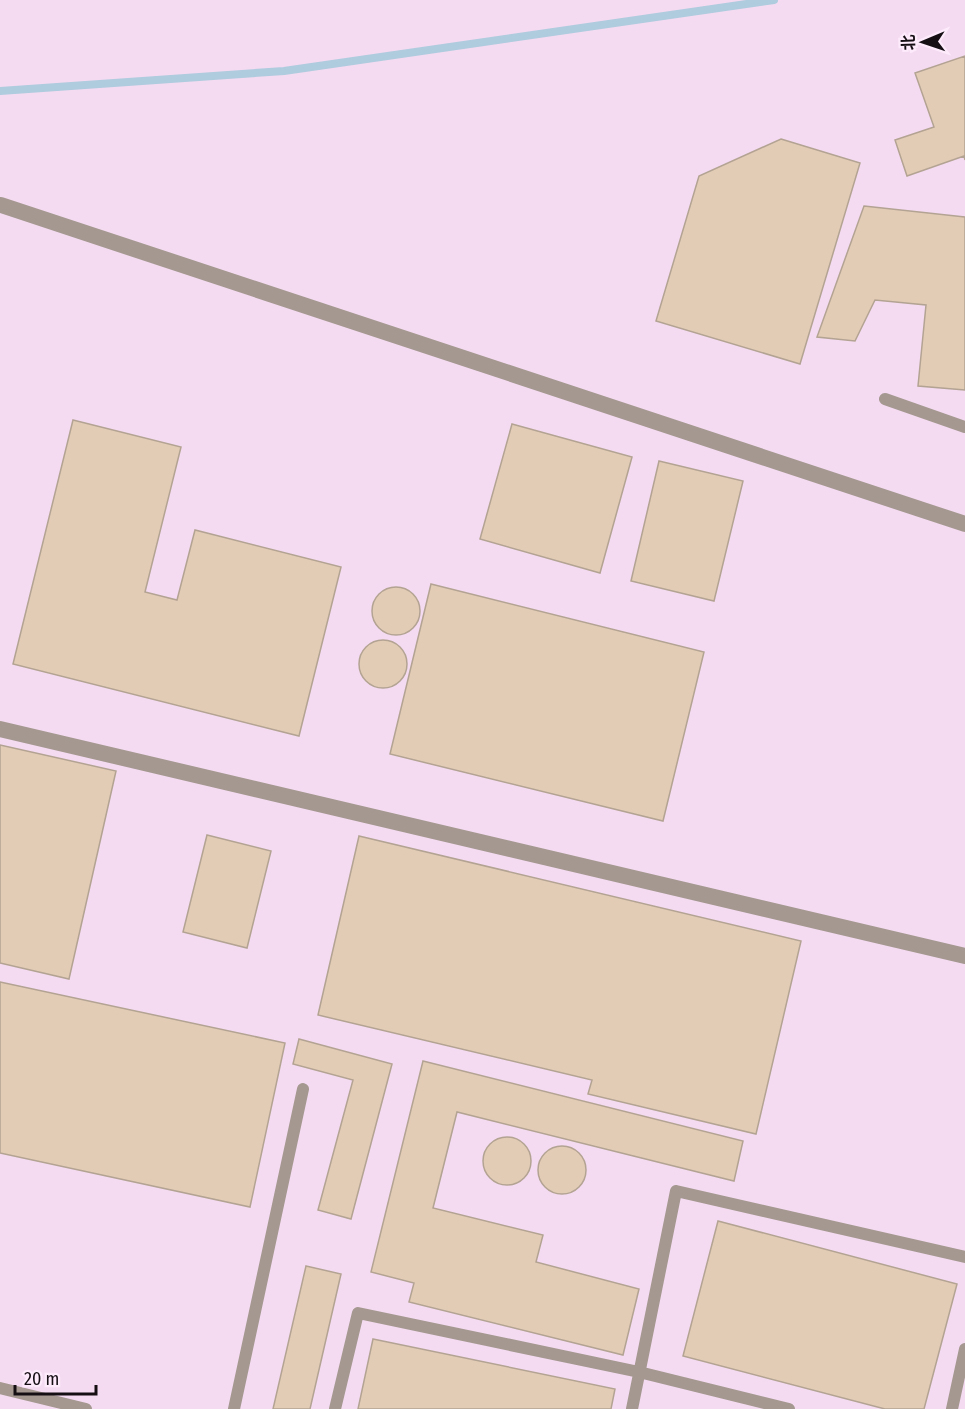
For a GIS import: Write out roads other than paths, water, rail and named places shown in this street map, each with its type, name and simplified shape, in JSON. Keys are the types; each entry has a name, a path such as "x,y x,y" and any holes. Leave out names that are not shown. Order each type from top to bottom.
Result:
{"street":[{"path":"1,205 965,524"},
{"path":"0,729 965,956"}],"lane":[{"path":"885,399 965,427"},
{"path":"234,1409 303,1089"},
{"path":"632,1409 676,1191 965,1257"},
{"path":"335,1409 357,1313 639,1372 789,1409"},
{"path":"952,1409 965,1349"},
{"path":"0,1388 86,1409"}],"waterway":[{"path":"0,91 284,71 774,0"}]}
